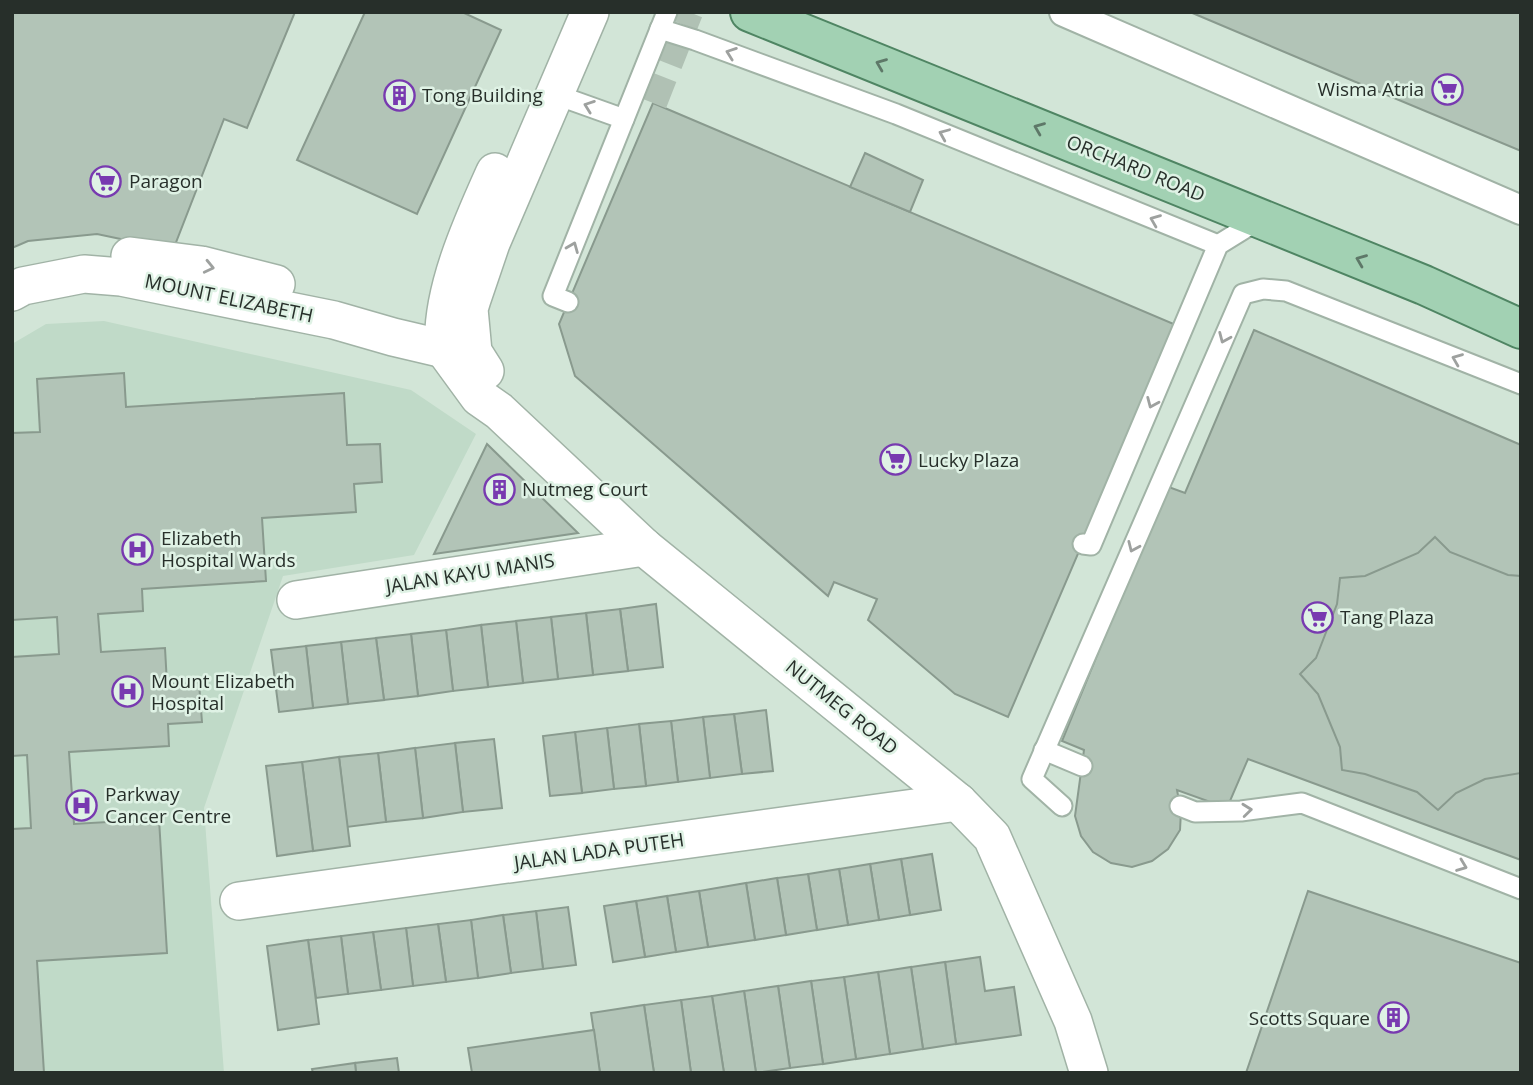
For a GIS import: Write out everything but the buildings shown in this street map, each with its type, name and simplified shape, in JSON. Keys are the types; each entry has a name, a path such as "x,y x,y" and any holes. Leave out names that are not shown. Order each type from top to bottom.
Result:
{"main road":[{"name":"ORCHARD ROAD","path":"750,12 1424,285 1521,329"}],"street":[{"path":"458,340 470,226 569,12"},
{"path":"458,340 491,243 590,12"},
{"path":"1064,12 1521,211"},
{"name":"MOUNT ELIZABETH","path":"12,271 62,257 142,256 201,265 337,310 458,340"},
{"name":"MOUNT ELIZABETH","path":"12,292 23,286 84,274 121,277 337,310"},
{"name":"NUTMEG ROAD","path":"458,340 479,397 499,411 644,547 958,802 992,837 1073,1021 1088,1073"},
{"name":"JALAN KAYU MANIS","path":"296,600 644,547"},
{"name":"JALAN LADA PUTEH","path":"239,901 958,802"}],"lane":[{"path":"568,302 553,296 663,21 695,40 896,114 1218,246"},
{"path":"554,94 624,119"},
{"path":"1083,544 1091,545 1218,246 1261,219"},
{"path":"1062,806 1032,779 1243,294 1263,289 1286,291 1521,384"},
{"path":"1044,750 1082,766"},
{"path":"1180,806 1195,812 1241,811 1302,803 1521,889"}],"shaded area":[{"name":"Mount Elizabeth Hospital","path":"104,321 411,390 476,434 414,555 283,576 204,808 224,1073 12,1073 12,344 46,324"}],"tunnel":[{"path":"653,103 689,12"}],"place":[{"name":"Wisma Atria","path":"1447,89"},
{"name":"Tong Building","path":"399,95"},
{"name":"Paragon","path":"106,181"},
{"name":"Lucky Plaza","path":"895,460"},
{"name":"Nutmeg Court","path":"499,489"},
{"name":"Elizabeth Hospital Wards","path":"138,549"},
{"name":"Tang Plaza","path":"1317,617"},
{"name":"Mount Elizabeth Hospital","path":"128,692"},
{"name":"Parkway Cancer Centre","path":"82,805"},
{"name":"Scotts Square","path":"1393,1018"}]}
